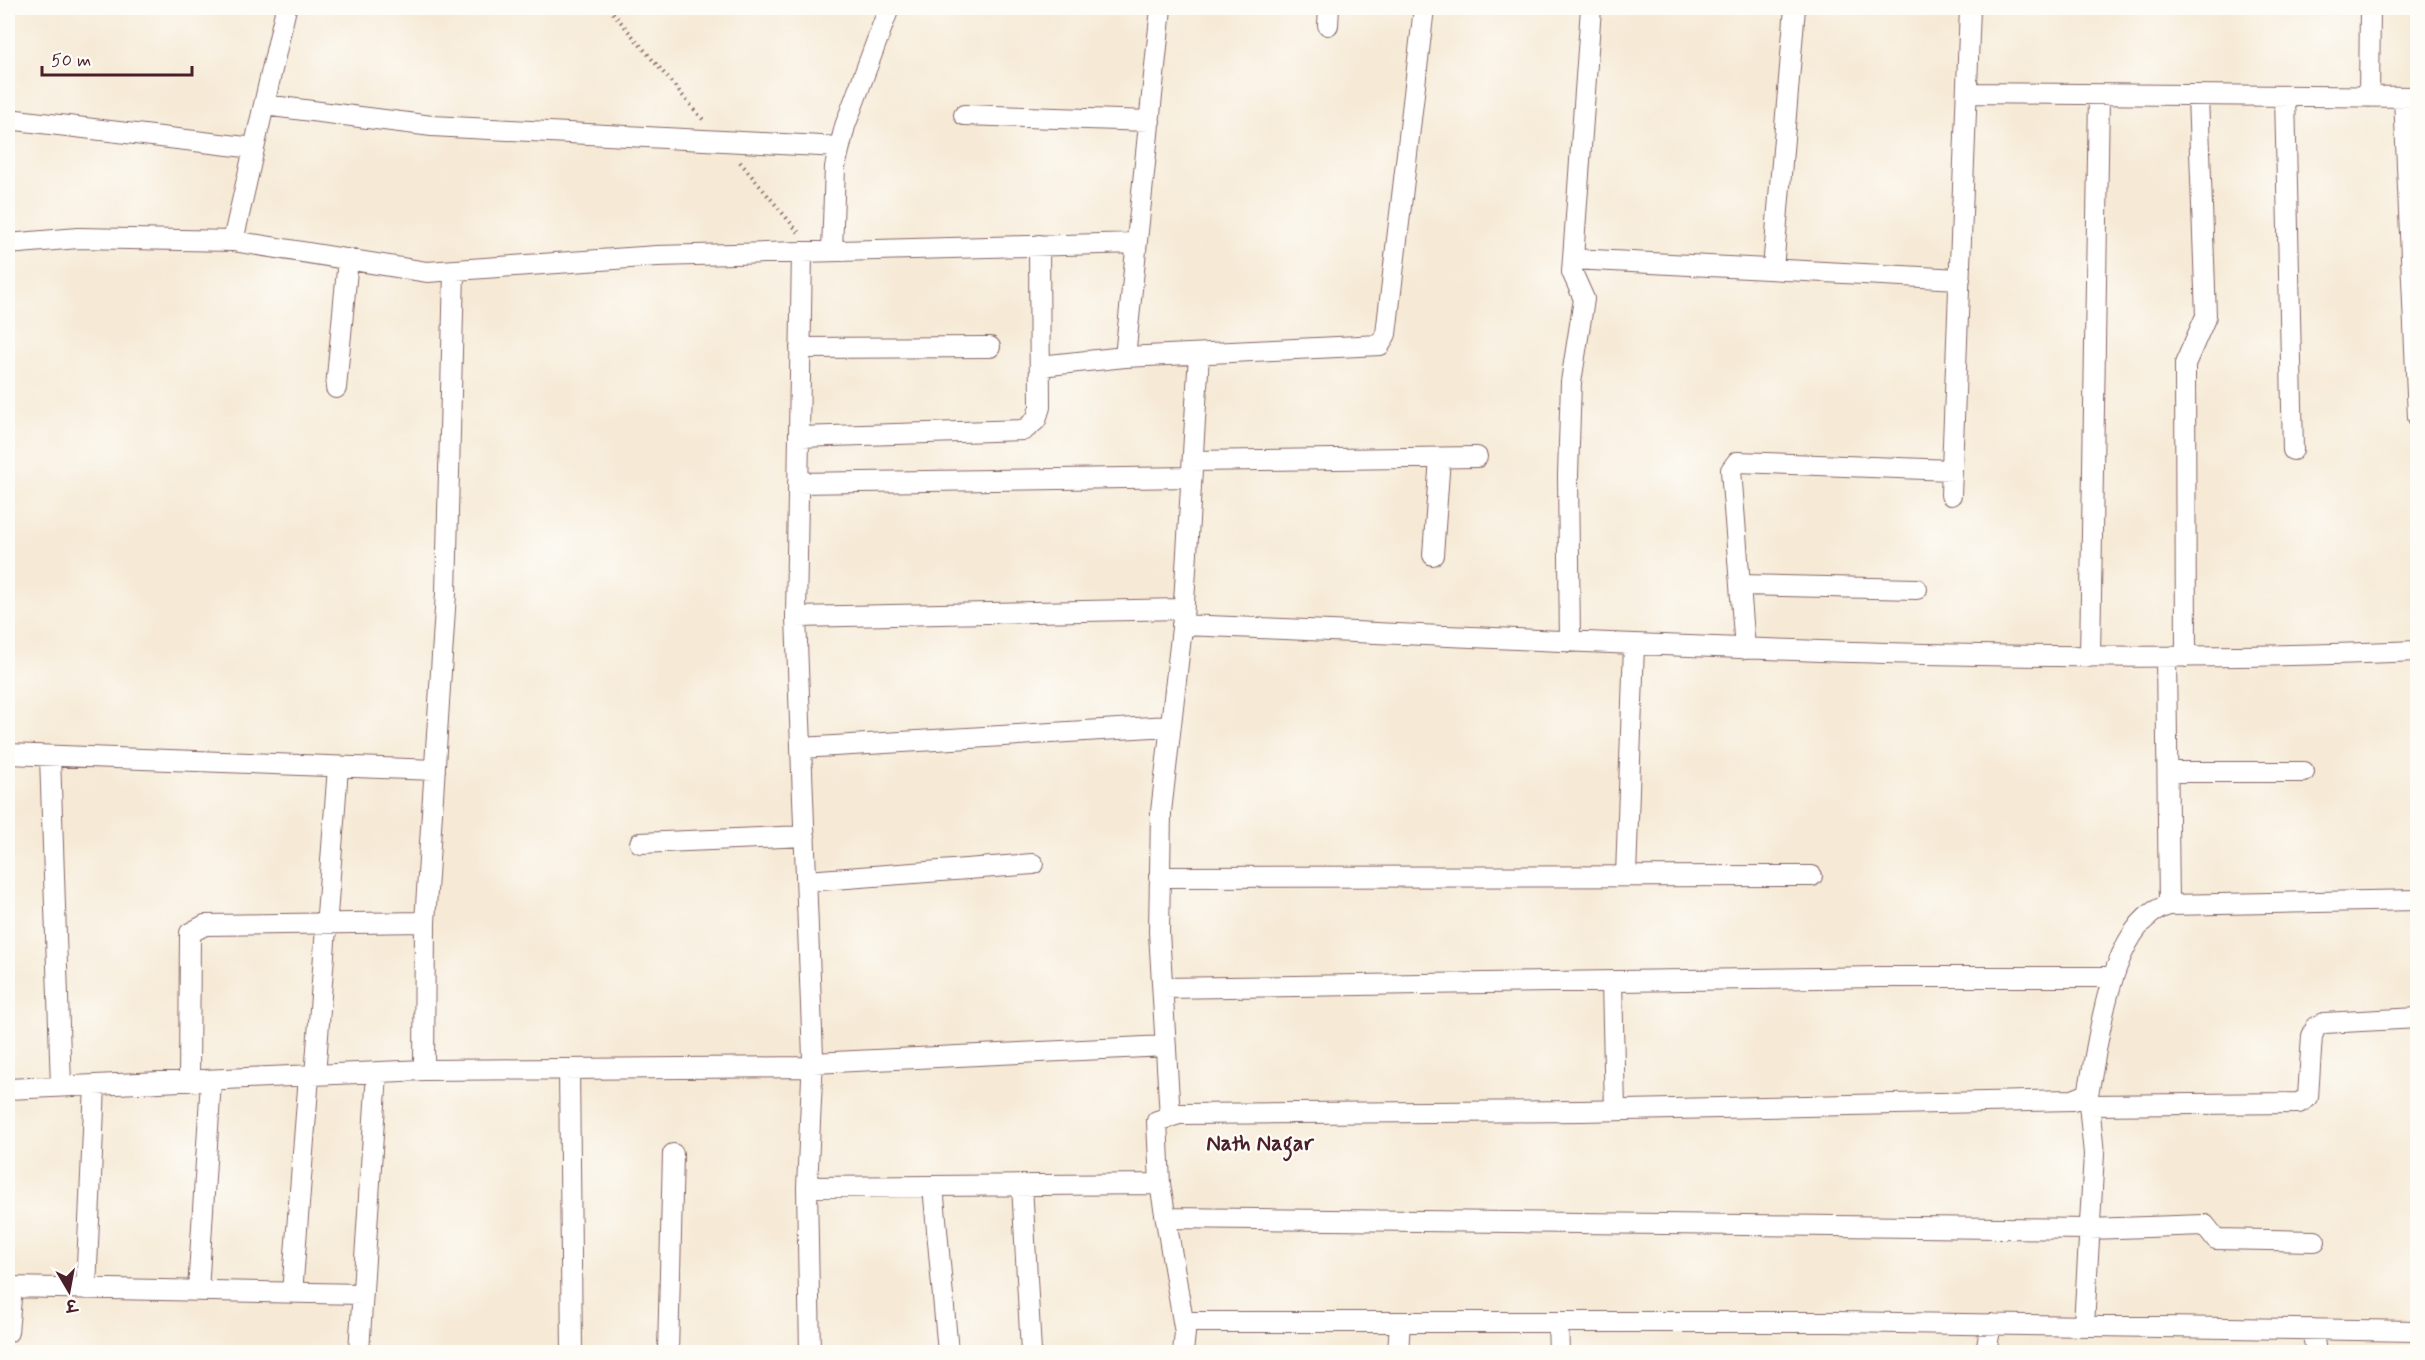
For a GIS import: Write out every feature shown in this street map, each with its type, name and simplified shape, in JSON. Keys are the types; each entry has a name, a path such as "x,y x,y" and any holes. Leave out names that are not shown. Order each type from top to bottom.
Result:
{"street":[{"path":"233,241 286,8"},
{"path":"832,251 835,166 889,8"},
{"path":"1125,357 1161,8"},
{"path":"1040,366 1125,357 1380,345 1386,334 1424,8"},
{"path":"1570,642 1568,475 1571,382 1584,299 1573,280 1573,259 1591,8"},
{"path":"1773,269 1795,8"},
{"path":"1951,495 1970,8"},
{"path":"2369,97 2370,8"},
{"path":"1967,93 2411,97 2418,417"},
{"path":"2090,657 2098,95"},
{"path":"2169,905 2168,772 2176,657 2185,364 2206,316 2198,96"},
{"path":"2284,96 2293,450"},
{"path":"264,105 432,126 840,147"},
{"path":"964,115 1150,122"},
{"path":"8,119 254,148"},
{"path":"8,244 78,238 233,241 408,270 454,271 657,256 1137,243"},
{"path":"799,437 1024,430 1036,420 1040,407 1039,245"},
{"path":"802,252 796,617 813,1065 807,1187 810,1353"},
{"path":"336,388 348,259"},
{"path":"1573,259 1960,279"},
{"path":"424,1070 425,922 446,593 454,271"},
{"path":"800,348 990,347"},
{"path":"1170,1117 1163,988 1161,812 1182,617 1199,354"},
{"path":"798,483 1477,457"},
{"path":"1433,555 1440,458"},
{"path":"1745,649 1731,470 1737,462 1952,470"},
{"path":"1740,585 1917,589"},
{"path":"796,617 1182,617 1634,645 2090,657 2286,657 2418,651"},
{"path":"1626,876 1634,645"},
{"path":"801,748 1169,726"},
{"path":"8,754 435,770"},
{"path":"50,756 61,1086"},
{"path":"292,1293 338,767"},
{"path":"2168,772 2304,772"},
{"path":"640,843 805,836"},
{"path":"807,880 1032,864"},
{"path":"1160,877 1812,876"},
{"path":"2084,1325 2094,1154 2088,1100 2113,977 2124,948 2146,915 2169,905 2418,900"},
{"path":"189,1081 190,933 205,925 425,922"},
{"path":"1163,988 1612,981 2113,977"},
{"path":"1612,981 1616,1110"},
{"path":"1183,1353 1183,1322 1160,1184 1157,1121 1179,1114 1616,1110 2073,1100 2299,1103 2308,1097 2312,1036 2316,1027 2324,1023 2418,1018"},
{"path":"8,1089 424,1070 813,1065 1166,1046"},
{"path":"569,1069 572,1353"},
{"path":"359,1353 377,1073"},
{"path":"198,1291 211,1080"},
{"path":"86,1289 95,1085"},
{"path":"668,1353 673,1154"},
{"path":"807,1187 1160,1184"},
{"path":"1023,1185 1031,1353"},
{"path":"933,1186 948,1353"},
{"path":"1166,1218 2090,1229 2205,1225 2216,1239 2315,1241"},
{"path":"8,1332 10,1287 363,1294"},
{"path":"1183,1322 1991,1324 2417,1331"},
{"path":"1398,1353 1400,1322"},
{"path":"1558,1322 1559,1353"},
{"path":"1986,1353 1991,1324"},
{"path":"2312,1329 2316,1353"}],"district":[{"name":"Nath Nagar","path":"1260,1142"}]}
